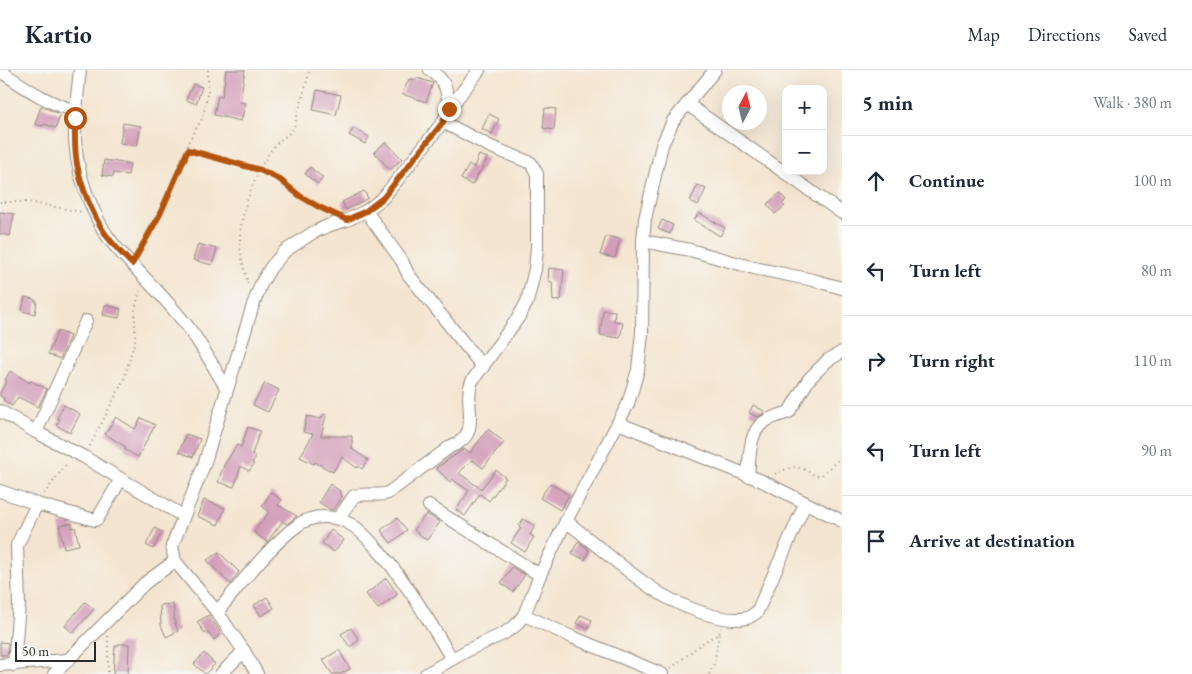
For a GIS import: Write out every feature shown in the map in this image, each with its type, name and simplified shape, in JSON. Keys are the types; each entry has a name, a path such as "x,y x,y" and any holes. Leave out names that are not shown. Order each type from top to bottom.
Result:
{"street":[{"path":"80,70 75,110 77,164 84,189 95,214 114,246 181,317 227,389"},
{"path":"430,70 439,76 446,85 449,109"},
{"path":"257,674 244,651 217,612 175,561 172,546 204,465 253,305 261,284 271,267 285,251 306,237 330,225 347,220 366,211 383,198 443,122 449,109 479,70"},
{"path":"426,674 452,658 503,634 515,626 524,615 540,575 566,521 628,404 638,370 642,333 642,241 645,219 662,145 673,121 715,70"},
{"path":"0,71 28,90 67,109 75,110"},
{"path":"687,104 842,213"},
{"path":"338,519 354,496 361,494 380,496 388,493 451,446 465,439 471,415 468,390 472,381 518,318 527,302 537,247 537,174 531,163 458,132 443,122"},
{"path":"366,211 402,261 408,274 483,367"},
{"path":"642,241 690,250 754,268 842,288"},
{"path":"36,432 86,321"},
{"path":"748,476 753,438 757,428 774,416 789,412 809,378 828,360 842,352"},
{"path":"0,411 80,455 183,516"},
{"path":"618,423 762,482 842,521"},
{"path":"0,491 37,504 95,520 121,479"},
{"path":"14,666 18,617 17,545 37,504"},
{"path":"566,521 651,588 684,605 710,615 724,618 748,618 757,612 805,504"},
{"path":"429,506 540,575"},
{"path":"217,612 252,571 299,524 326,516 352,525 370,540 425,613 452,658"},
{"path":"54,674 145,583 175,561"},
{"path":"524,615 572,637 666,671"},
{"path":"221,674 244,651"},
{"path":"0,666 67,660"}],"path":[{"path":"132,264 160,214 188,150 189,142 203,117 208,89 208,70"},
{"path":"249,287 240,243 241,230 250,193 260,170 278,143 289,136 294,128 310,70"},
{"path":"188,150 260,170 279,179 300,196 319,207 347,220"},
{"path":"0,202 28,202 52,205 95,214"},
{"path":"37,504 56,476 80,455 124,379 135,340 135,308 145,277"},
{"path":"762,482 782,470 796,468 814,475 822,475 841,457"},
{"path":"709,674 714,664 724,618"},
{"path":"107,619 108,674"},
{"path":"666,671 704,641 719,634"}],"building":[{"path":"226,70 245,70 240,102 246,103 241,121 214,115 218,96 222,97"},
{"path":"417,78 433,83 426,102 402,94 409,79 416,80"},
{"path":"193,84 202,87 196,104 186,100"},
{"path":"317,90 341,95 336,115 313,110"},
{"path":"41,106 60,114 56,128 44,124 43,126 35,124"},
{"path":"545,108 556,109 554,130 543,128"},
{"path":"489,114 499,119 492,134 482,129"},
{"path":"123,123 141,126 137,146 120,143"},
{"path":"354,128 369,137 365,144 349,135"},
{"path":"386,142 402,159 390,170 374,152"},
{"path":"479,155 488,158 472,185 461,179 469,165 474,167"},
{"path":"104,160 130,164 128,175 114,173 113,177 102,175"},
{"path":"310,167 323,178 318,184 305,174"},
{"path":"698,185 706,189 698,205 690,201"},
{"path":"364,191 368,198 346,210 342,202"},
{"path":"780,193 786,200 782,204 785,206 775,214 767,204"},
{"path":"0,212 14,214 10,236 0,234"},
{"path":"699,213 725,228 720,236 694,220"},
{"path":"662,220 673,225 670,234 658,229"},
{"path":"606,236 620,239 615,258 600,255"},
{"path":"198,244 217,249 212,265 193,260"},
{"path":"549,268 564,270 561,300 553,301 552,282 548,281"},
{"path":"25,297 37,301 35,314 22,311"},
{"path":"105,305 121,309 119,318 103,315"},
{"path":"603,310 615,311 614,321 623,322 620,338 600,335"},
{"path":"58,331 70,336 60,359 48,354"},
{"path":"10,371 30,383 31,381 47,389 38,407 18,397 12,406 3,400 4,398 0,396 0,393"},
{"path":"265,383 279,390 268,412 253,405"},
{"path":"64,405 80,414 70,433 56,425 60,420 57,418"},
{"path":"753,405 764,411 764,413 757,417 749,413"},
{"path":"324,414 326,415 321,436 352,436 352,449 368,460 362,469 358,466 357,468 342,457 333,472 315,462 314,464 300,457 313,434 303,432 307,416 321,419"},
{"path":"116,417 135,429 141,418 155,425 138,457 105,434"},
{"path":"248,427 260,431 252,454 256,457 252,463 254,464 249,471 241,466 234,487 218,482 224,465 237,445 241,447"},
{"path":"488,429 504,442 483,468 472,460 459,473 481,489 496,470 506,478 489,501 480,494 465,516 456,510 469,491 452,479 450,482 436,468 464,449 470,453"},
{"path":"186,434 200,439 193,457 179,452"},
{"path":"550,483 569,495 560,510 540,498"},
{"path":"330,484 340,491 339,493 342,496 333,510 319,502"},
{"path":"271,492 282,500 278,505 297,516 287,524 283,521 267,542 254,532 269,512 262,506"},
{"path":"204,500 225,508 218,525 197,516"},
{"path":"426,514 440,522 427,540 414,530"},
{"path":"397,518 407,530 391,543 381,530"},
{"path":"523,519 535,526 530,535 534,537 525,552 511,543 521,528 519,526"},
{"path":"72,523 72,528 75,527 79,545 64,548 59,525"},
{"path":"155,528 162,532 153,549 146,545"},
{"path":"331,530 344,540 334,552 322,543"},
{"path":"578,541 589,550 585,560 572,553"},
{"path":"219,552 239,572 230,584 207,560"},
{"path":"512,567 525,575 513,592 501,583"},
{"path":"386,578 398,594 378,609 366,594"},
{"path":"267,597 274,608 261,616 254,605"},
{"path":"85,602 94,609 73,633 65,626"},
{"path":"173,604 178,631 166,637 161,625 160,605"},
{"path":"209,615 221,633 214,640 207,632 205,634 197,622"},
{"path":"581,615 592,620 588,629 576,623"},
{"path":"351,628 359,640 350,647 341,634"},
{"path":"0,642 8,643 7,655 0,655"},
{"path":"118,644 129,644 128,674 113,674 115,646 118,646"},
{"path":"339,650 350,669 341,674 332,674 323,660"},
{"path":"204,653 215,664 205,674 194,664"}],"route":[{"path":"75,118 77,164 84,189 104,232 114,246 132,264 160,214 188,150 260,170 279,179 300,196 319,207 347,220 366,211 383,198 443,122 449,109"}]}
